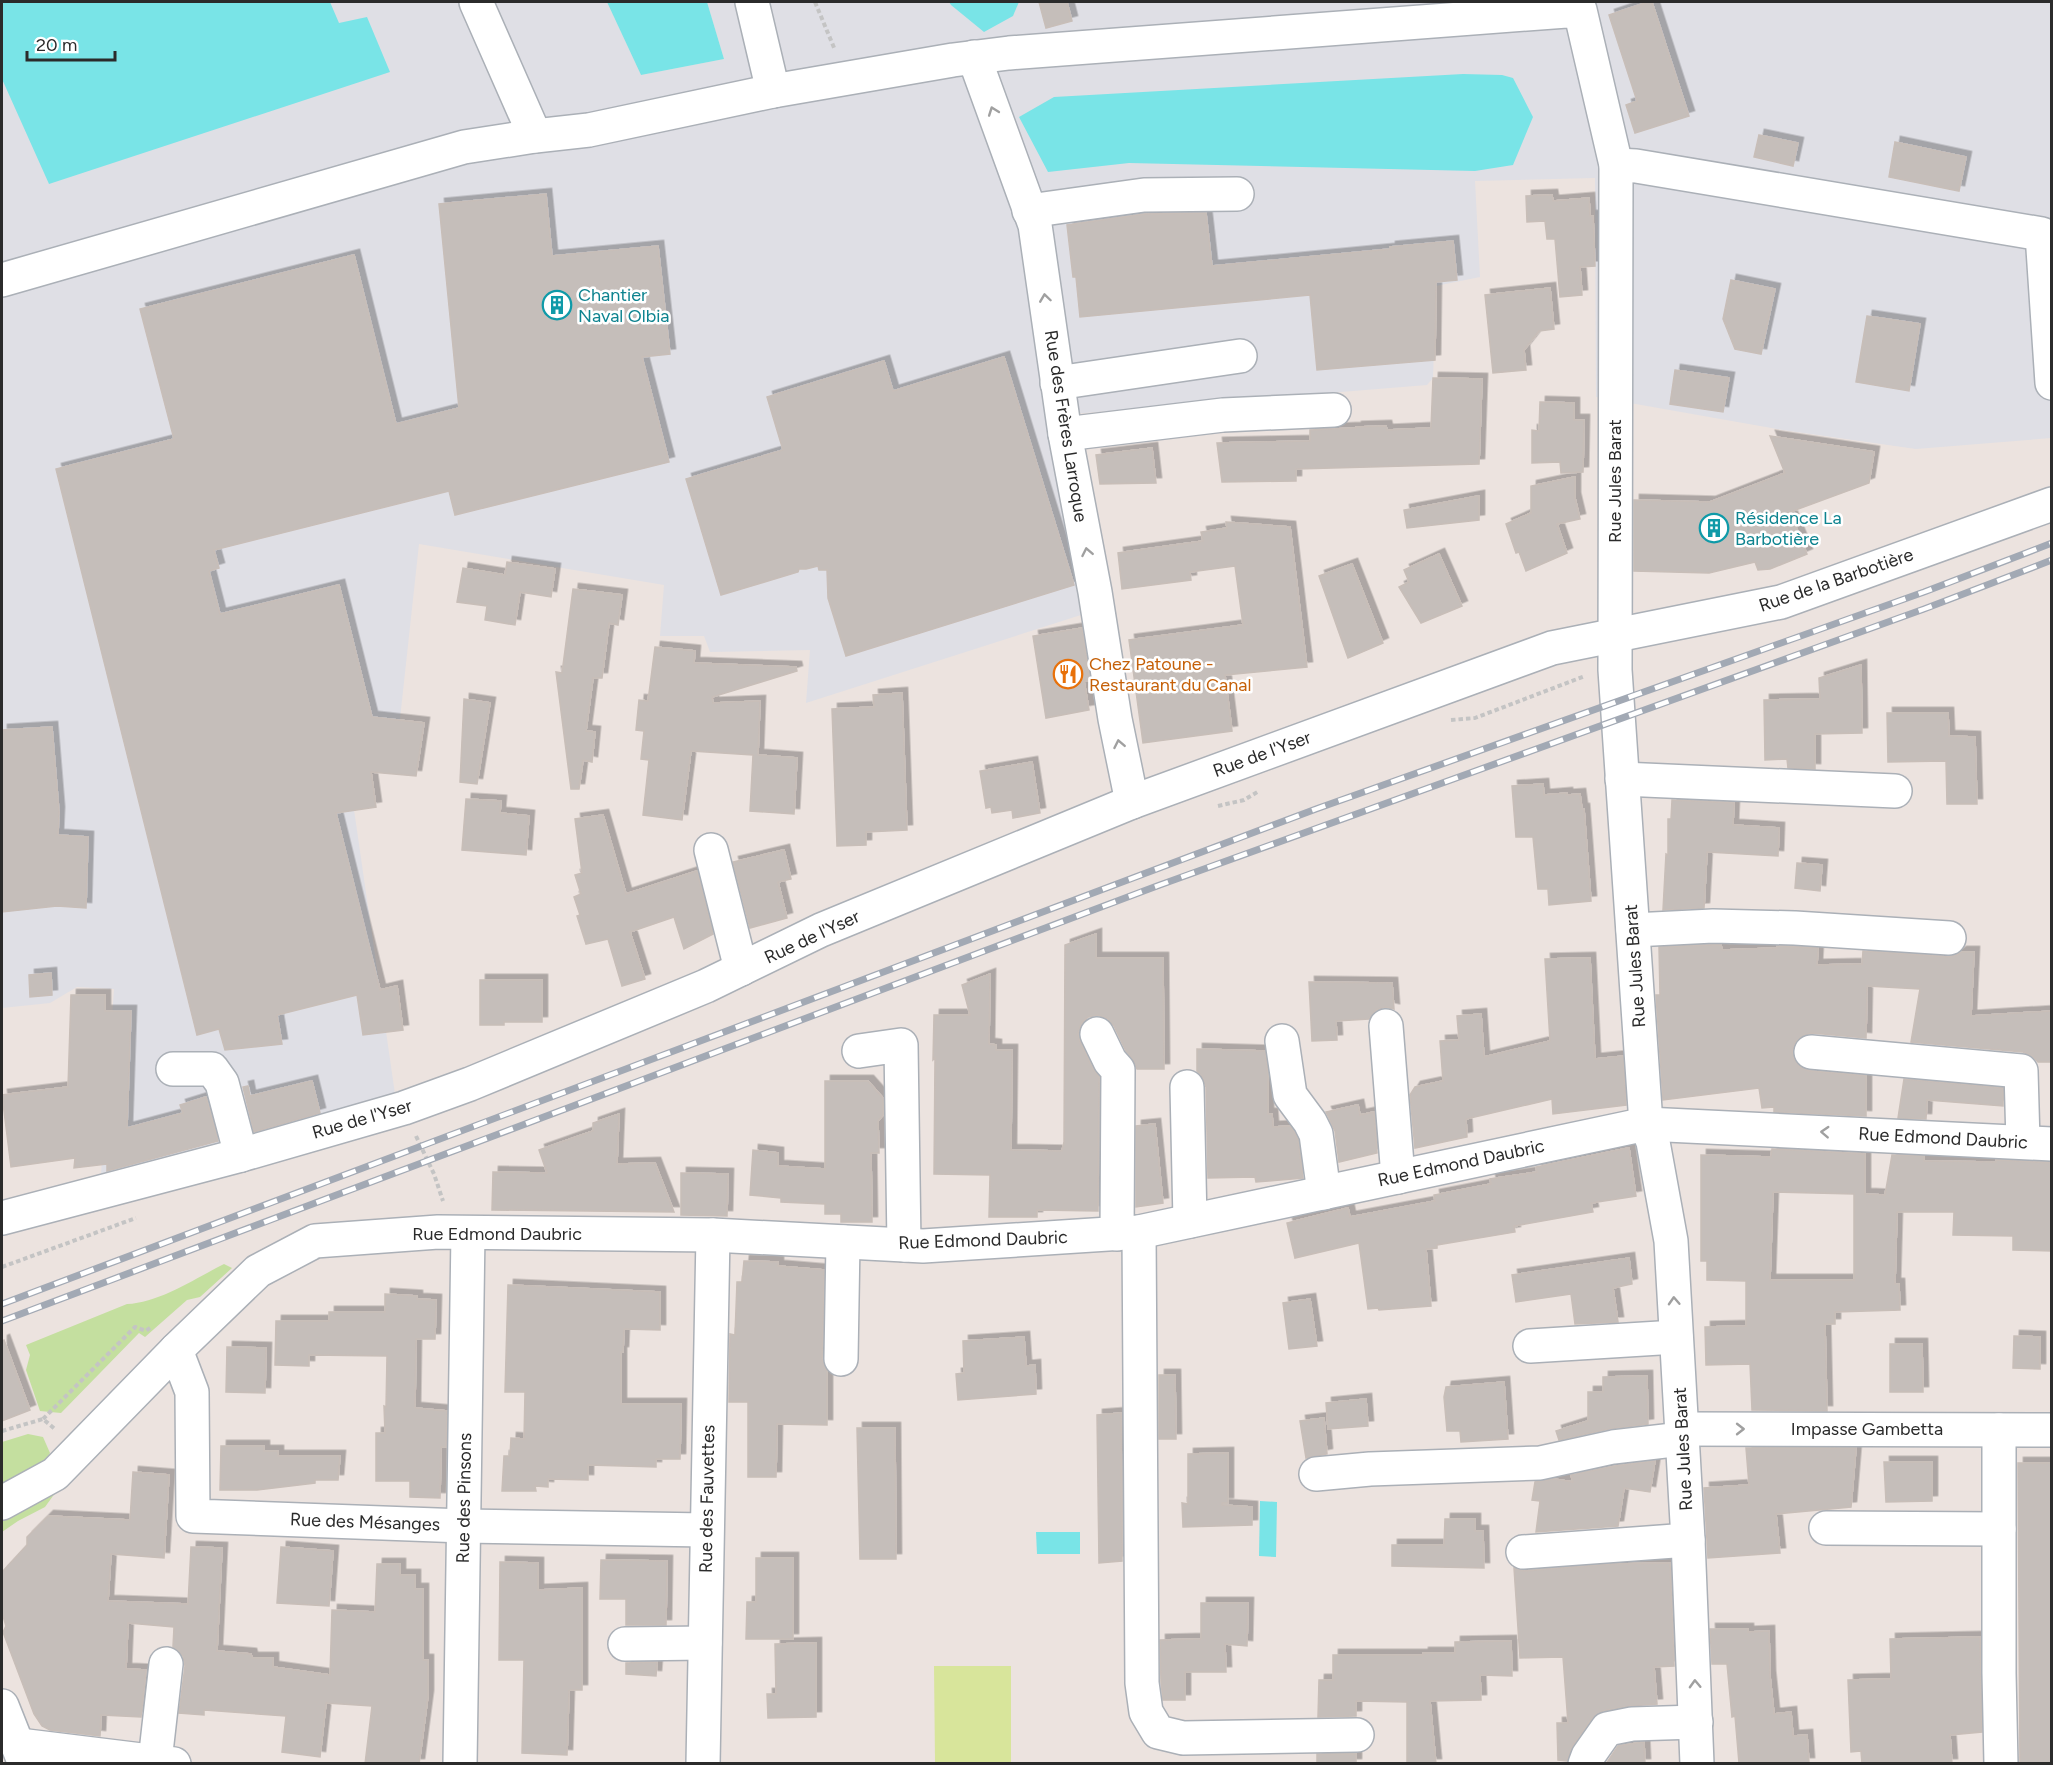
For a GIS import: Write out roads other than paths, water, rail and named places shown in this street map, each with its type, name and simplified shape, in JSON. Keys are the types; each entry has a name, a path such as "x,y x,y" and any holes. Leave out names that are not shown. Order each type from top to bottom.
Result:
{"street":[{"path":"476,2 535,136"},
{"path":"752,2 773,91"},
{"path":"2,280 464,147 589,130 773,91 847,78 974,57 1580,6"},
{"name":"Rue Jules Barat","path":"1580,6 1616,165 1616,670 1647,1124 1653,1142 1671,1241 1688,1540 1697,1764"},
{"name":"Rue des Frères Larroque","path":"974,57 1035,225 1065,434 1095,592 1114,719 1132,802"},
{"path":"1616,165 1636,166 2042,234 2052,383"},
{"path":"1029,211 1144,195 1237,194"},
{"path":"1057,383 1240,356"},
{"path":"1065,434 1223,415 1334,410"},
{"name":"Rue de la Barbotière","path":"1615,635 1782,602 2052,504"},
{"name":"Rue de l'Yser","path":"2,1218 241,1155 404,1108 567,1045 741,969 821,930 1132,802 1552,648 1615,635"},
{"path":"1622,779 1895,791"},
{"path":"711,850 741,969"},
{"path":"1633,930 1713,926 1795,928 1949,938"},
{"path":"1386,1026 1398,1177"},
{"path":"1097,1034 1110,1061 1118,1070 1137,1231 1162,1349"},
{"path":"1282,1041 1290,1095 1316,1134 1324,1192"},
{"path":"860,1051 901,1045 904,1245"},
{"path":"1811,1052 2020,1071 2037,1143"},
{"path":"173,1069 212,1069 222,1083 241,1155"},
{"path":"1187,1087 1190,1221"},
{"name":"Rue Edmond Daubric","path":"2,1503 55,1474 176,1350 258,1271 315,1240 438,1232 713,1235 923,1246 1137,1231 1647,1124 2037,1143"},
{"path":"1137,1231 1142,1683 1146,1712 1158,1732 1183,1738 1357,1735"},
{"name":"Rue des Pinsons","path":"460,1764 464,1526 461,1233"},
{"name":"Rue des Fauvettes","path":"704,1764 706,1530 713,1235"},
{"path":"841,1359 843,1242"},
{"path":"1530,1346 1676,1337"},
{"name":"Rue des Mésanges","path":"176,1350 192,1392 193,1516 464,1526 706,1530"},
{"path":"1999,1430 2001,1764"},
{"name":"Impasse Gambetta","path":"1316,1474 1370,1469 1540,1463 1682,1434 2052,1430"},
{"path":"1826,1528 1999,1529"},
{"path":"1523,1552 1688,1540"},
{"path":"625,1644 705,1643"},
{"path":"1982,1729 1977,1672 1999,1653"},
{"path":"2,1706 22,1754 164,1762 166,1664"},
{"path":"1585,1764 1607,1729 1632,1724 1696,1722"}],"water":[{"path":"2,2 330,2 339,23 367,17 390,72 49,184 2,79"},
{"path":"607,2 707,2 724,59 641,75"},
{"path":"949,2 1019,2 1013,16 984,32"},
{"path":"1463,74 1502,75 1513,78 1533,117 1513,165 1475,171 1129,163 1048,172 1019,117 1054,97"},
{"path":"1260,1501 1277,1502 1276,1557 1259,1556"},
{"path":"1036,1532 1080,1532 1080,1554 1037,1554"}],"railway":[{"path":"2,1304 1316,809 1924,592 2052,543"},
{"path":"2,1321 1157,886 1924,609 2052,560"}],"place":[{"name":"Chantier Naval Olbia","path":"557,305"},
{"name":"Résidence La Barbotière","path":"1714,528"},
{"name":"Chez Patoune - Restaurant du Canal","path":"1068,674"}]}
